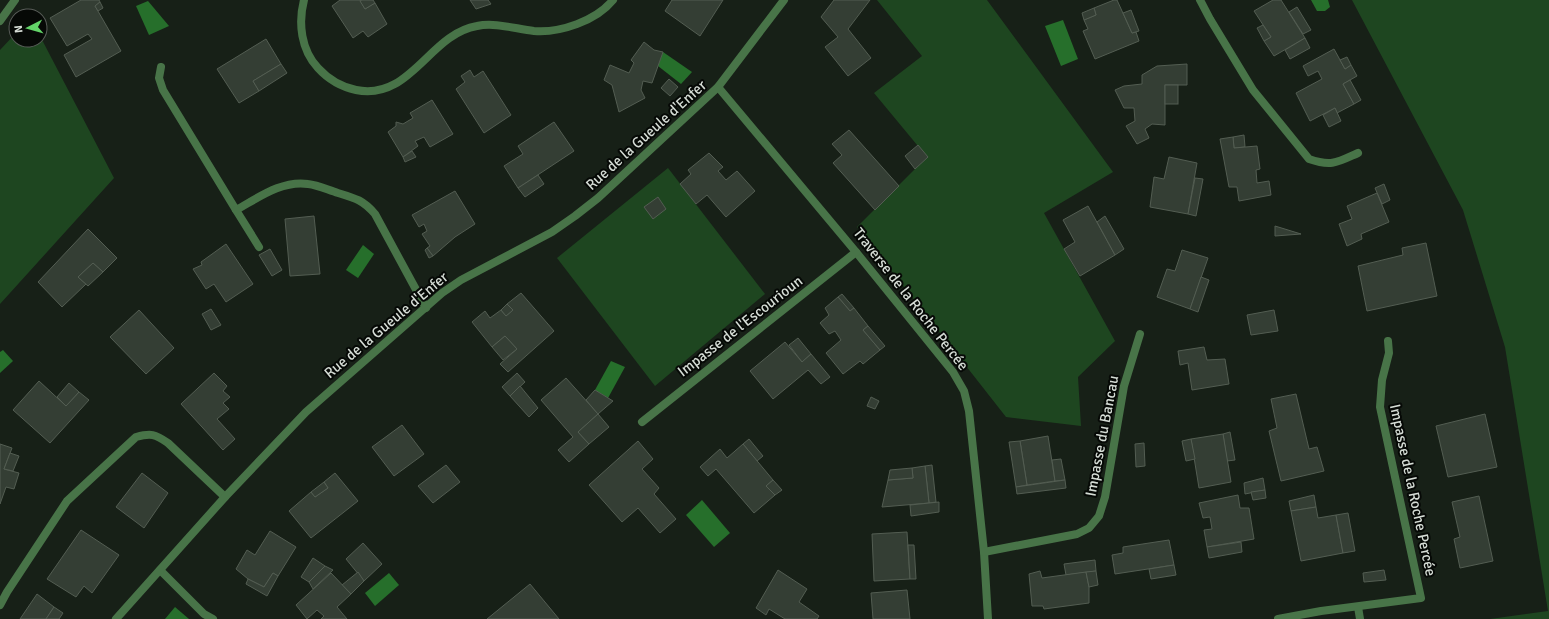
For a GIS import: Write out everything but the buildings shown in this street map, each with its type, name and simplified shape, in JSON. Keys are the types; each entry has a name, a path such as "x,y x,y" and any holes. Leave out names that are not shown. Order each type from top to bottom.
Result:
{"street":[{"path":"0,21 15,0"},
{"path":"304,0 300,23 306,49 312,62 333,81 347,88 362,91 377,91 394,86 445,41 460,31 477,26 494,26 536,31 565,29 588,19 610,4 613,0"},
{"name":"Rue de la Gueule d'Enfer","path":"116,619 225,497 306,412 442,293 461,280 552,232 598,198 718,87 784,0"},
{"path":"1200,0 1253,90 1309,159 1322,164 1336,163 1358,153"},
{"path":"161,67 159,78 163,90 259,247"},
{"name":"Traverse de la Roche Percée","path":"718,87 856,252 953,372 964,391 969,412 984,552 988,619"},
{"path":"236,210 273,189 290,185 308,184 357,198 367,204 375,214 426,308"},
{"name":"Impasse de l'Escourioun","path":"642,422 856,252"},
{"name":"Impasse du Bancau","path":"984,552 1077,534 1089,528 1099,516 1105,497 1124,386 1140,334"},
{"name":"Impasse de la Roche Percée","path":"1358,607 1421,598 1380,407 1382,380 1389,353 1388,341"},
{"path":"0,606 7,592 67,501 136,437 147,434 157,436 168,443 225,497"},
{"path":"160,570 204,614 213,619"},
{"path":"1278,619 1321,610 1358,607 1360,619"}],"shaded area":[{"path":"877,0 987,0 1113,172 1044,213 1115,341 1078,377 1081,426 1006,417 857,227 927,157 874,93 922,56"},
{"path":"1311,0 1328,0 1330,7 1325,11 1317,11"},
{"path":"1352,0 1549,0 1549,619 1490,619 1548,611 1505,347 1463,210"},
{"path":"148,1 169,26 149,35 136,6"},
{"path":"1063,20 1078,59 1061,66 1045,26"},
{"path":"8,42 8,48 46,48 114,178 0,304 0,50"},
{"path":"663,52 692,72 681,84 658,66"},
{"path":"668,168 765,294 655,386 557,258"},
{"path":"363,245 374,254 358,278 346,270"},
{"path":"3,350 13,361 0,373 0,352"},
{"path":"611,361 625,367 608,398 595,390"},
{"path":"702,500 730,533 714,547 686,515"},
{"path":"389,573 399,585 375,606 365,593"},
{"path":"175,607 189,619 165,619"}]}
